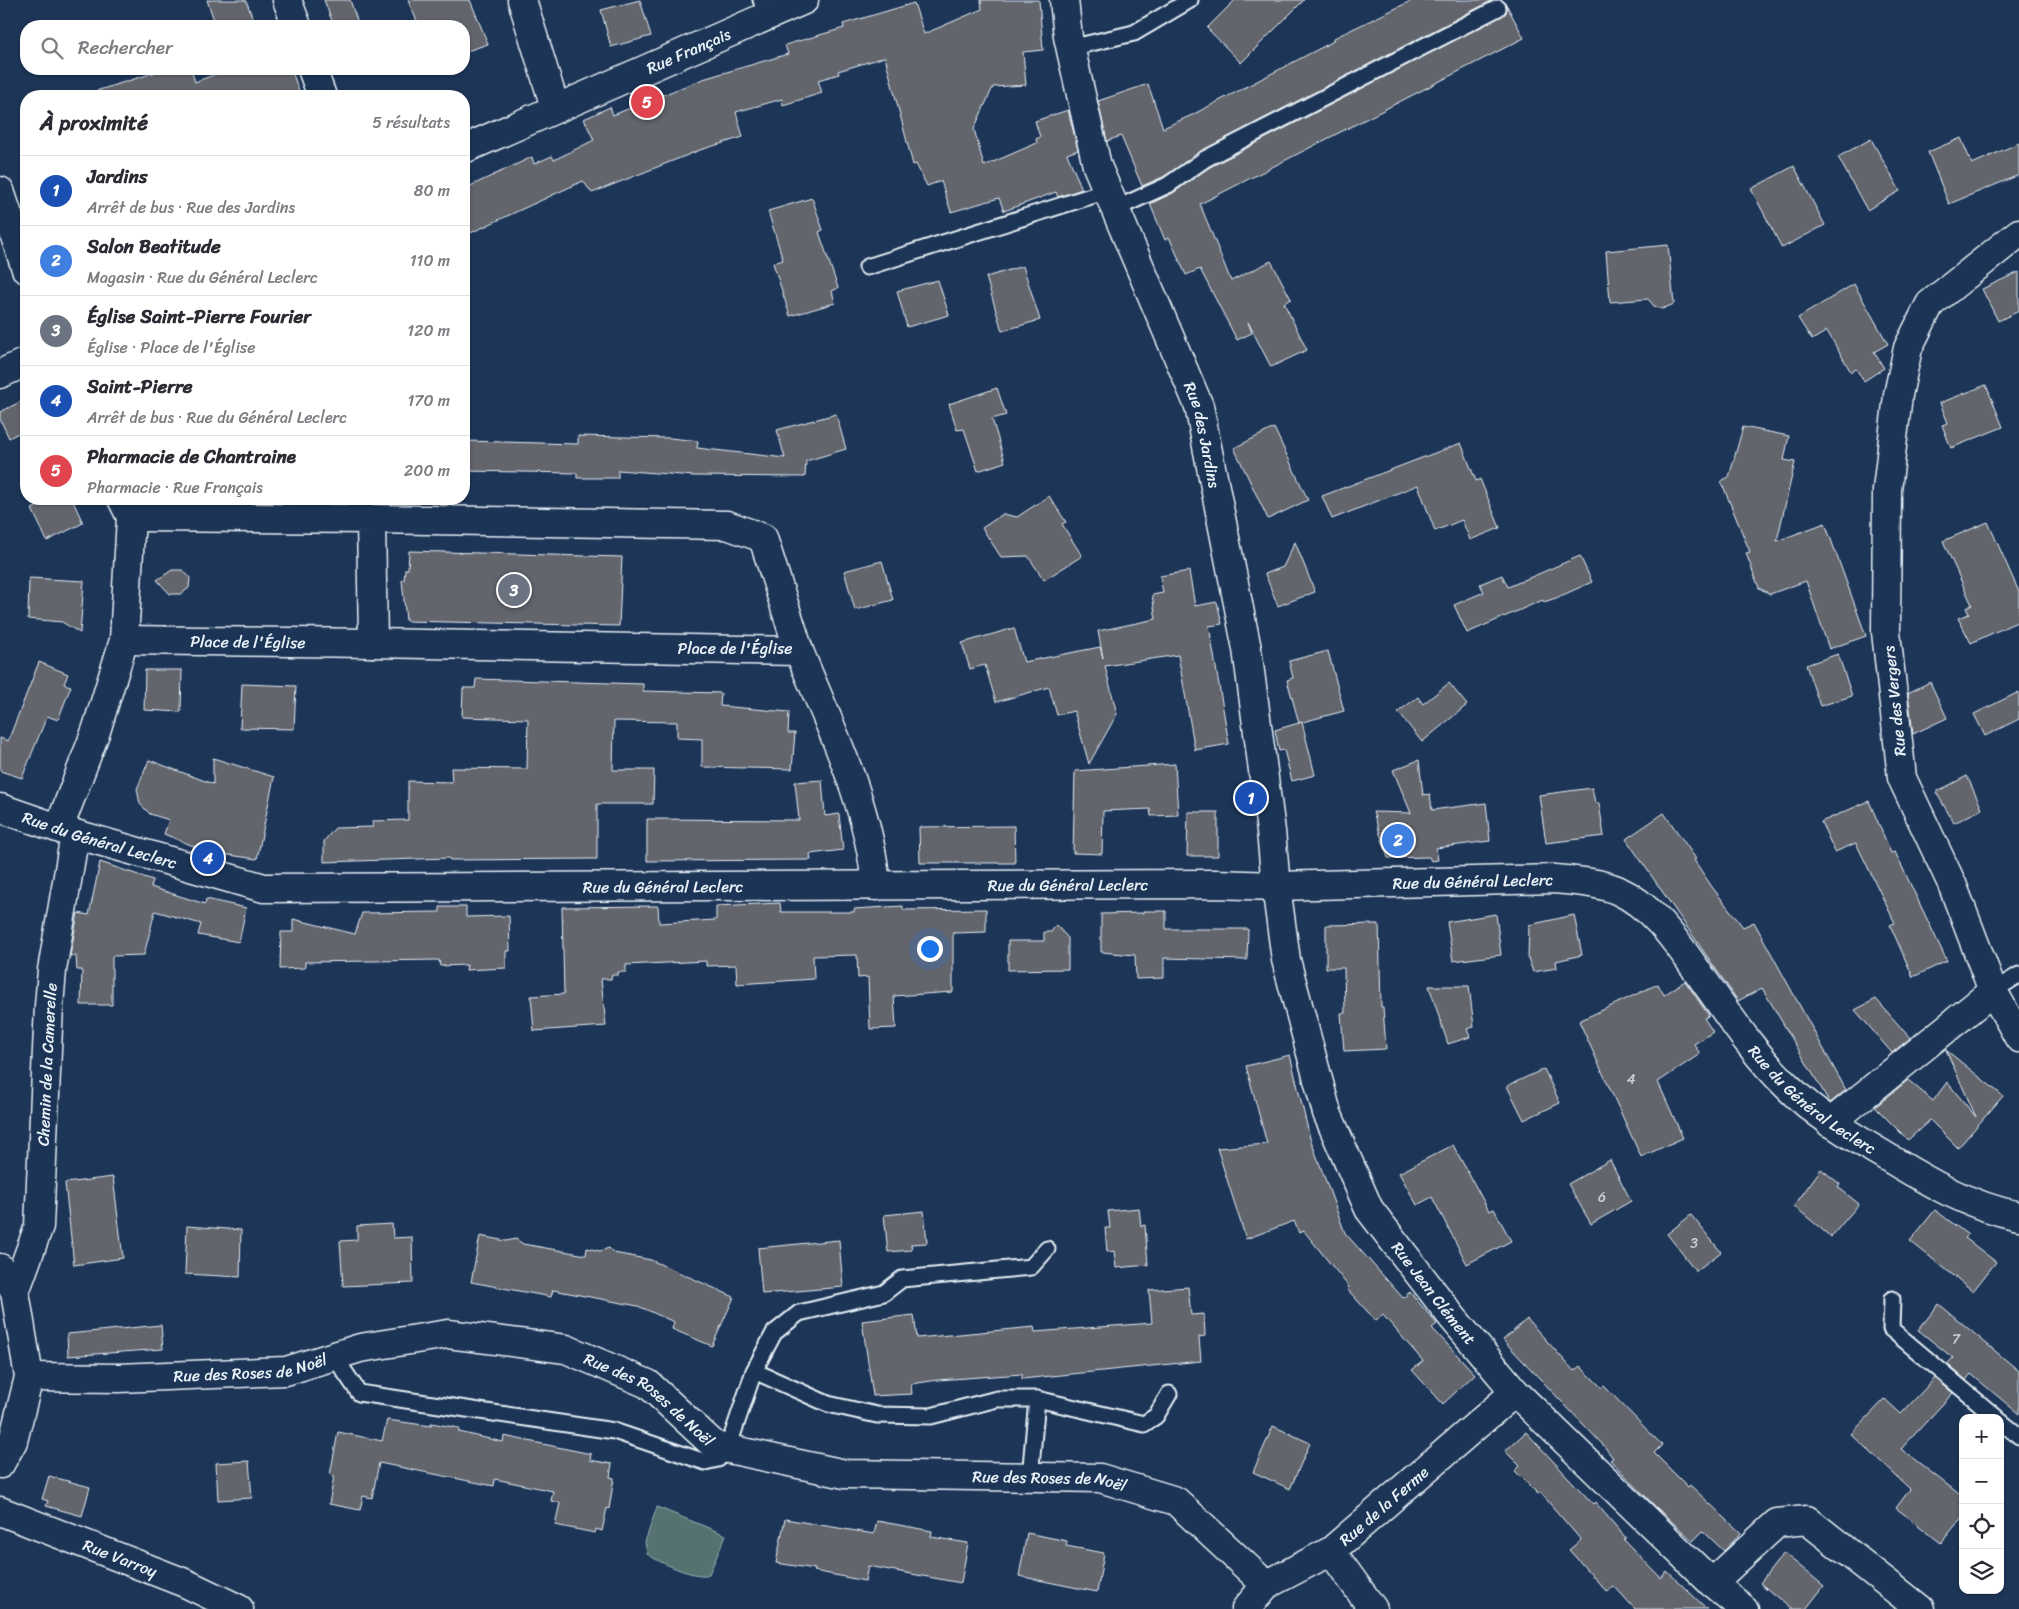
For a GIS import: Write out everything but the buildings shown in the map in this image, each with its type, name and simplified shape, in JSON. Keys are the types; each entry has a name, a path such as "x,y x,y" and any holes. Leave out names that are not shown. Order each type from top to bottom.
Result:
{"street":[{"path":"288,0 295,20"},
{"path":"522,0 555,107"},
{"name":"Rue Français","path":"470,146 764,8 804,0"},
{"name":"Rue des Jardins","path":"1064,0 1070,48 1097,166 1199,406 1247,649 1271,831 1276,886"},
{"path":"314,75 320,90"},
{"path":"0,191 20,251"},
{"name":"Rue des Vergers","path":"2019,233 1930,304 1908,348 1898,395 1887,490 1886,632 1902,778 1952,884 1993,991 2019,1038"},
{"path":"0,374 20,365"},
{"name":"Place de l'Église","path":"67,831 124,640 126,508 371,519 727,525 762,538 800,651 124,640"},
{"path":"371,519 373,643"},
{"path":"800,651 864,813 872,848 876,886"},
{"name":"Rue du Général Leclerc","path":"0,808 67,831 264,888 1215,884 1276,886 1554,879 1594,883 1616,890 1632,898 1656,918 1750,1045 1787,1086 1830,1123 1941,1190 1994,1211 2019,1216"},
{"name":"Chemin de la Camerelle","path":"15,1292 40,1226 49,1006 67,831"},
{"name":"Rue Jean Clément","path":"1276,886 1286,960 1327,1114 1368,1209 1452,1317 1515,1392 1712,1583 1744,1609"},
{"path":"1830,1123 1993,991"},
{"path":"0,1268 15,1292 29,1377 13,1441 0,1464"},
{"name":"Rue des Roses de Noël","path":"29,1377 119,1378 286,1372 360,1348 448,1334 566,1349 648,1384 715,1446 845,1474 1100,1478 1176,1501 1266,1585"},
{"name":"Rue de la Ferme","path":"1246,1609 1266,1585 1331,1551 1515,1392"},
{"name":"Rue Varroy","path":"0,1511 186,1583 239,1609"},
{"path":"1712,1583 1778,1523 1807,1520 1920,1609"},
{"path":"1331,1551 1373,1609"}],"lane":[{"path":"1070,48 1134,32 1190,0"},
{"path":"866,267 1168,185 1205,159 1498,8"},
{"path":"1993,991 2019,975"},
{"path":"334,1356 359,1393 614,1431 705,1462 718,1459 728,1448 754,1371 774,1334 799,1313 884,1293 902,1279 1031,1267 1047,1249"},
{"path":"1892,1299 1891,1328 1992,1414"},
{"path":"754,1371 828,1404 877,1415 931,1416 998,1399 1037,1400 1144,1424 1156,1416 1169,1394"},
{"path":"1030,1478 1037,1400"},
{"path":"2004,1424 2019,1436"}],"green space":[{"path":"657,1507 726,1535 709,1574 696,1575 647,1554 645,1542"}],"place":[{"name":"Pharmacie de Chantraine","path":"647,102"},
{"name":"Église Saint-Pierre Fourier","path":"514,590"},
{"name":"Jardins","path":"1251,798"},
{"name":"Salon Beatitude","path":"1398,840"},
{"name":"Saint-Pierre","path":"208,858"}]}
